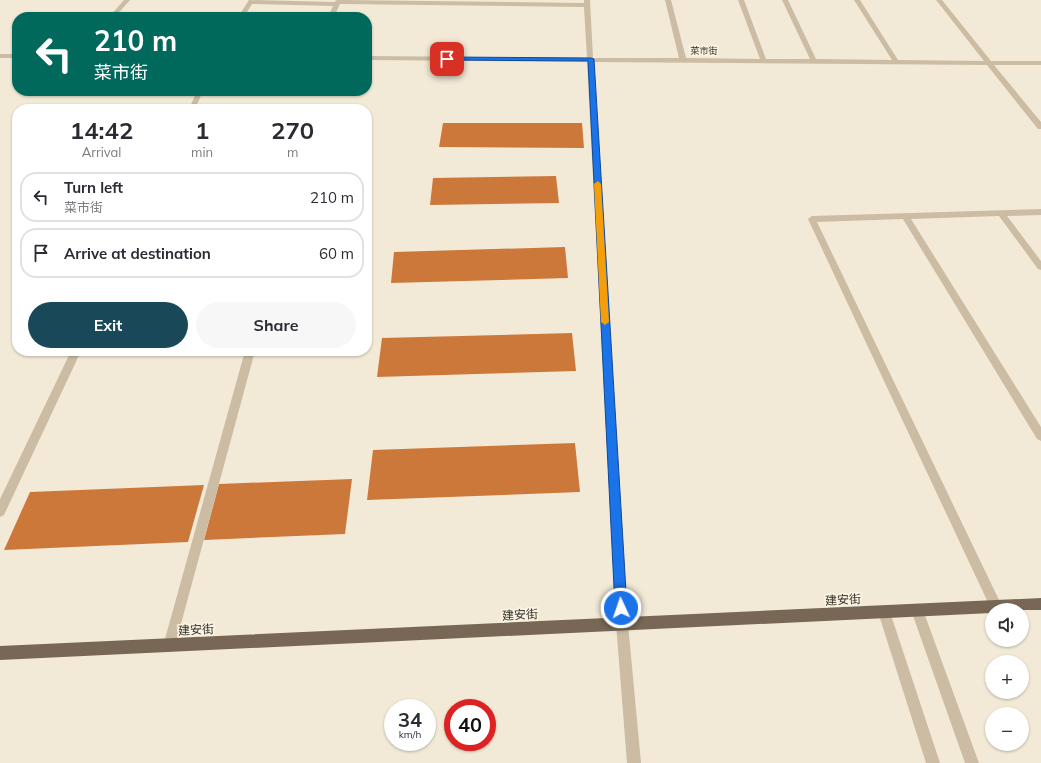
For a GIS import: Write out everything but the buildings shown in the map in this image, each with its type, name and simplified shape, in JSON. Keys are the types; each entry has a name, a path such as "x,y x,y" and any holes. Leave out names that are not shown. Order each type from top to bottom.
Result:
{"main road":[{"name":"建安街","path":"1029,605 1041,604"},
{"name":"建安街","path":"0,653 985,607"}],"street":[{"path":"116,12 127,0"},
{"path":"668,0 683,60"},
{"path":"741,0 764,61"},
{"path":"785,0 814,61"},
{"path":"857,0 896,62"},
{"path":"939,0 1041,127"},
{"path":"245,12 251,1 588,2 622,624 634,763"},
{"path":"333,12 338,2"},
{"path":"0,56 12,56"},
{"name":"菜市街","path":"372,58 1041,63"},
{"path":"995,603 812,219 1041,212"},
{"path":"1002,213 1041,267"},
{"path":"905,216 1041,436"},
{"path":"0,511 74,356"},
{"path":"169,646 249,356"},
{"path":"917,610 972,763"},
{"path":"884,612 933,763"}],"slow traffic":[{"path":"598,184 605,322"}],"route":[{"path":"447,59 591,59 621,608"}]}
